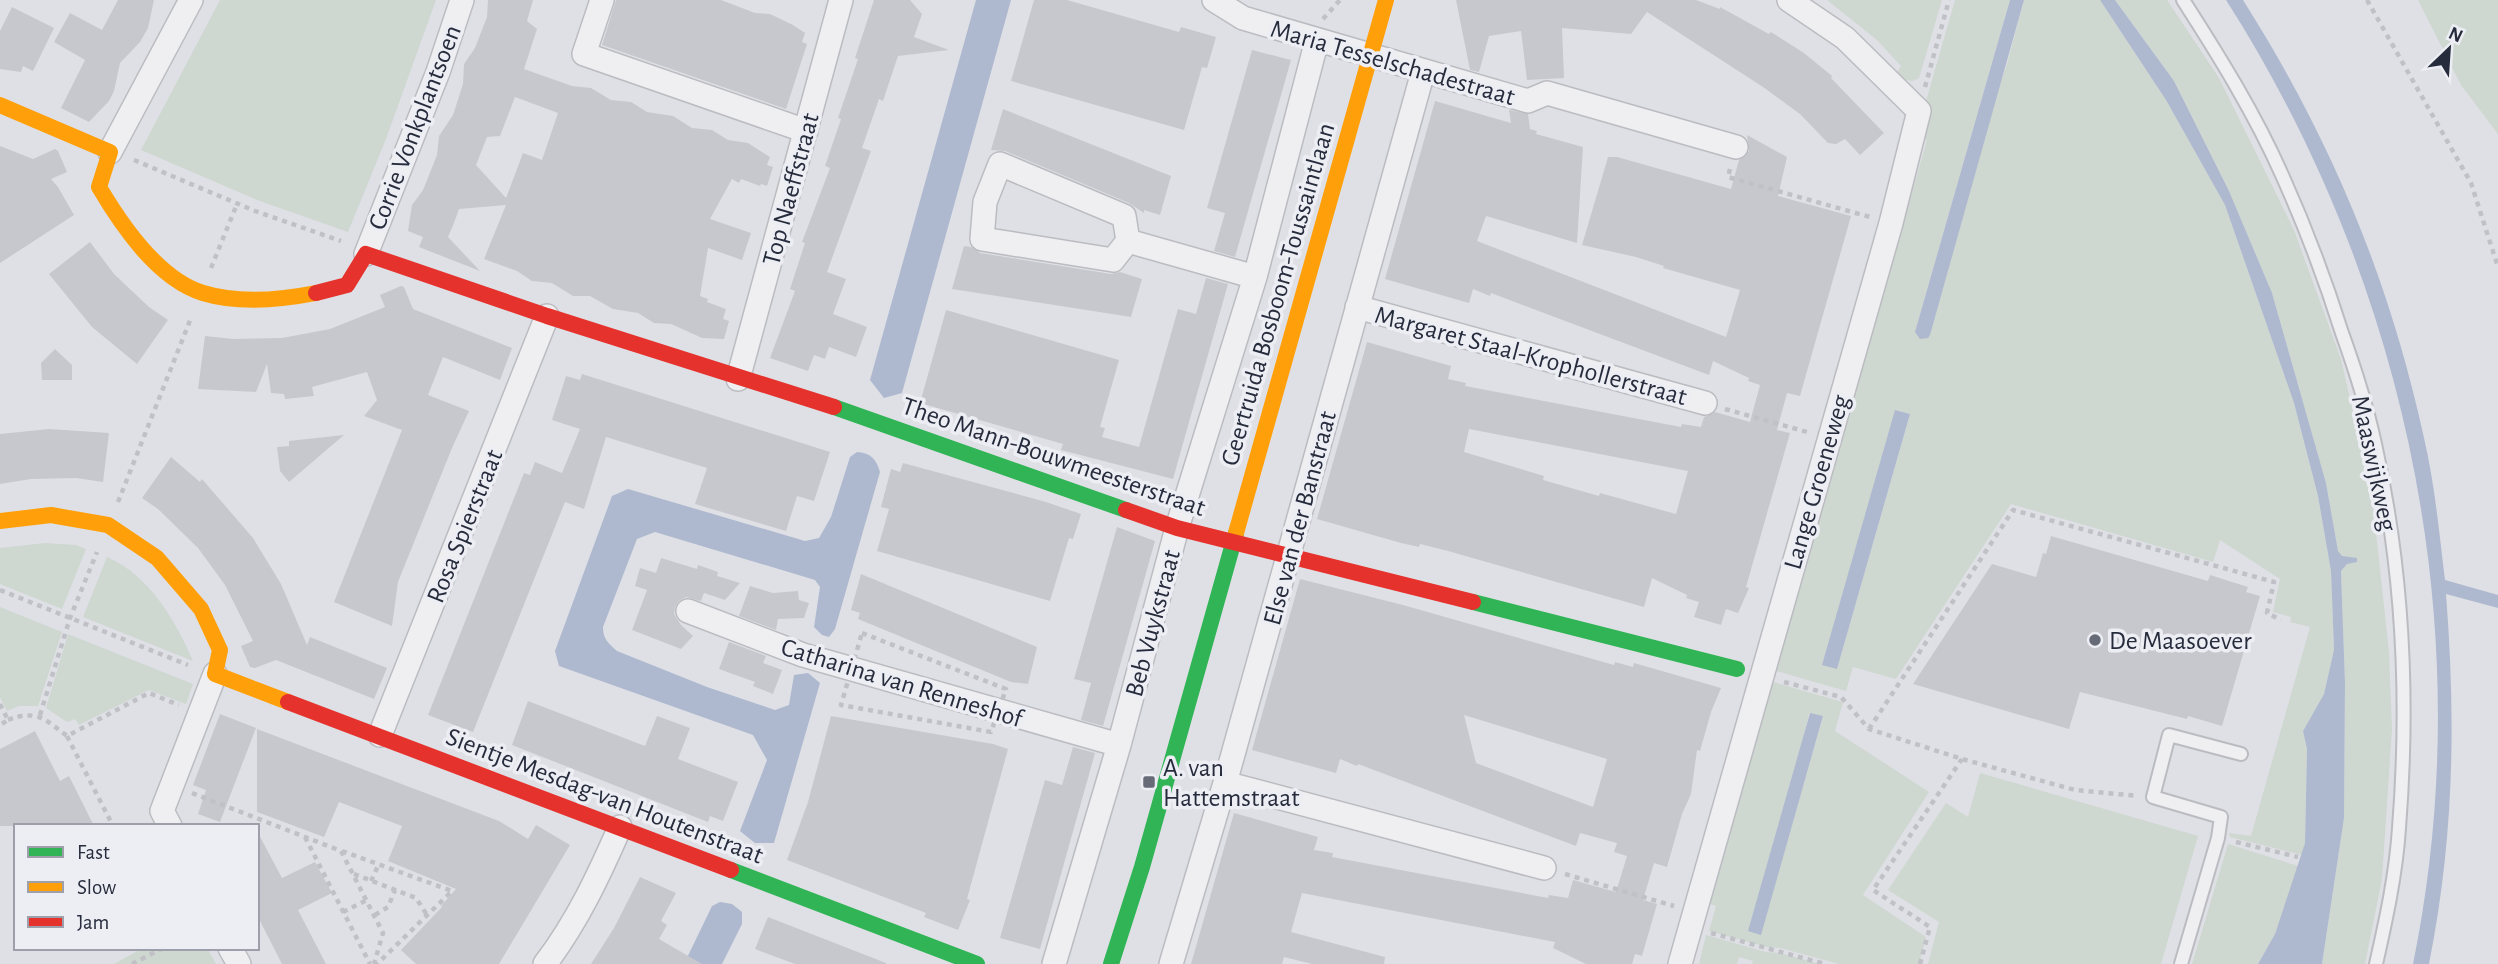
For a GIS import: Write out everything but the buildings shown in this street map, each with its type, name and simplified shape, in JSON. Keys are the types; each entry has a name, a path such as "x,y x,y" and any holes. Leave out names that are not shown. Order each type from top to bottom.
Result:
{"street":[{"path":"191,0 110,152 99,187 118,220 170,275 200,293 237,299 275,300 313,295 346,285 366,254"},
{"name":"Corrie Vonkplantsoen","path":"366,254 438,72 462,0"},
{"path":"601,0 584,54 806,131"},
{"name":"Maria Tesselschadestraat","path":"1214,0 1243,18 1528,102 1547,93 1736,148"},
{"name":"Geertruida Bosboom-Toussaintlaan","path":"1111,964 1142,867 1386,0"},
{"path":"1789,0 1845,38 1919,111"},
{"name":"Top Naeffstraat","path":"738,379 839,1"},
{"name":"Beb Vuykstraat","path":"1054,964 1119,746 1177,528 1255,277 1317,40"},
{"name":"Else van der Banstraat","path":"1171,964 1225,783 1423,72"},
{"path":"0,105 110,152"},
{"name":"Lange Groeneweg","path":"1680,964 1891,223 1919,111"},
{"path":"1000,164 1124,216 1128,241 1113,260 982,239 985,202 1000,164"},
{"path":"1128,241 1255,277"},
{"name":"Theo Mann-Bouwmeesterstraat","path":"366,254 738,379 883,423 1177,528 1737,669"},
{"name":"Margaret Staal-Krophollerstraat","path":"1357,307 1705,403"},
{"name":"Rosa Spierstraat","path":"380,735 547,316"},
{"path":"0,521 51,515 108,525 157,558 201,609 220,650 215,674 162,811 169,824"},
{"name":"Catharina van Renneshof","path":"688,611 803,655 1119,746"},
{"name":"Sientje Mesdag-van Houtenstraat","path":"215,674 977,964"},
{"path":"1225,783 1544,868"},
{"path":"545,964 593,887 620,827"}],"lane":[{"name":"Maaswijkweg","path":"2183,0 2222,61 2282,173 2323,274 2353,363 2375,443 2391,532 2401,626 2403,732 2399,830 2387,915 2376,964"},
{"path":"2181,964 2218,838 2221,817 2153,797 2169,736 2241,754"}],"path":[{"path":"1919,111 1949,0"},
{"path":"2367,0 2471,183 2498,267"},
{"path":"1736,148 1728,177 1891,223"},
{"path":"110,152 124,155 237,204 354,246 366,254"},
{"path":"40,715 70,618 237,204"},
{"path":"1705,403 1828,438"},
{"path":"1869,729 2013,510 2274,582 2267,613 2281,620"},
{"path":"0,590 215,674"},
{"path":"1762,677 1841,697 1869,729 1962,759 2075,790 2153,797"},
{"path":"66,736 149,693 199,713"},
{"path":"0,704 8,720"},
{"path":"0,725 20,715 40,715 66,736 112,824"},
{"path":"1920,964 1930,927 1873,890 1962,759"},
{"path":"172,785 452,891 374,964"},
{"path":"305,837 343,912 374,964"},
{"path":"2218,838 2298,858"},
{"path":"341,851 383,933 374,964"},
{"path":"371,881 379,864"},
{"path":"1544,868 1825,964"},
{"path":"353,874 416,898 427,915"},
{"path":"374,915 388,907 395,890"},
{"path":"343,912 367,900"},
{"path":"132,964 159,950"}],"shaded area":[{"path":"220,0 436,0 386,139 348,232 257,200 141,150"},
{"path":"1827,0 1942,0 1919,78 1906,80 1897,72 1901,66 1877,40"},
{"path":"1955,0 2010,0 1915,332 2007,64 2024,0 2100,0 2166,100 2225,205 2294,403 2318,496 2331,571 2334,650 2324,694 2303,731 2307,749 2305,843 2302,855 2230,837 2229,833 2251,836 2310,627 2290,622 2291,617 2273,612 2280,579 2220,540 2213,562 2011,504 1896,679 1853,667 1846,691 1776,671 1927,140 1922,137 1930,108 1926,101","holes":["1895,410 1910,414 1837,669"]},
{"path":"2115,0 2167,0 2219,78 2294,230 2341,359 2372,496 2389,652 2392,729 2382,879 2365,964 2322,964 2344,818 2345,683 2341,571 2347,564 2338,551 2326,483 2272,293 2229,191 2174,81"},
{"path":"2418,0 2498,0 2498,134 2461,85"},
{"path":"45,543 76,545 86,549 62,609 0,584 0,548"},
{"path":"107,557 136,575 148,587 169,615 193,661 83,617"},
{"path":"0,607 62,632 38,706 19,706 7,711 0,697"},
{"path":"68,634 193,684 186,704 149,690 79,725 75,719 67,722 46,708"},
{"path":"1773,682 1843,702 1835,731 1929,792 1863,895 1926,937 1919,964 1839,964 1709,931 1716,906 1710,904","holes":["1809,713 1823,717 1760,935"]},
{"path":"1980,773 2198,836 2161,964 1928,964 1939,922 1888,890 1946,803 1968,817"},
{"path":"2228,844 2298,866 2275,934 2258,964 2192,964"},
{"path":"1706,935 1819,964 1752,964 1753,961 1739,957 1737,964 1699,964"},
{"path":"139,950 208,950 216,964 114,964"}],"water":[{"path":"976,0 1011,0 902,393 884,398 870,380"},
{"path":"2010,0 2024,0 1930,335 1920,339 1915,332"},
{"path":"2100,0 2115,0 2174,81 2229,191 2272,293 2326,483 2338,551 2342,556 2357,558 2357,562 2347,564 2341,571 2345,683 2344,818 2322,964 2258,964 2275,934 2305,843 2307,749 2303,731 2324,694 2334,650 2331,571 2318,496 2294,403 2225,205 2166,100"},
{"path":"2226,0 2243,0 2275,52 2330,157 2375,266 2410,379 2424,438 2434,491 2445,580 2498,595 2498,608 2446,594 2451,688 2451,780 2444,871 2429,964 2413,964 2432,839 2438,714 2431,588 2413,464 2383,342 2341,223 2289,109"},
{"path":"1895,410 1910,414 1837,669 1822,665"},
{"path":"857,452 872,457 880,472 835,629 829,637 822,635 814,627 820,587 815,580 655,532 637,539 603,627 604,635 617,651 707,687 775,710 789,705 794,675 808,673 820,683 774,843 755,843 740,831 767,760 753,735 559,666 555,651 612,496 628,489 805,541 819,538 831,517 850,457"},
{"path":"1810,713 1823,716 1761,935 1748,931"},
{"path":"720,902 732,904 742,912 742,924 722,964 684,964 712,906"}],"traffic: fast":[{"path":"834,407 1126,510"},
{"path":"1111,964 1142,867 1236,533"},
{"path":"1473,602 1737,669"},
{"path":"731,870 977,964"}],"traffic: slow":[{"path":"1236,533 1386,0"},
{"path":"0,105 110,152 99,187 130,234 156,264 187,286 203,293 245,300 288,298 316,293"},
{"path":"0,521 51,515 108,525 157,558 201,609 220,650 215,674 288,702"}],"traffic: jam":[{"path":"316,293 347,285 366,254 547,316 834,407"},
{"path":"1126,510 1177,528 1473,602"},
{"path":"288,702 731,870"}],"place":[{"name":"De Maasoever","path":"2095,640"},
{"name":"A. van Hattemstraat","path":"1149,782"}]}
